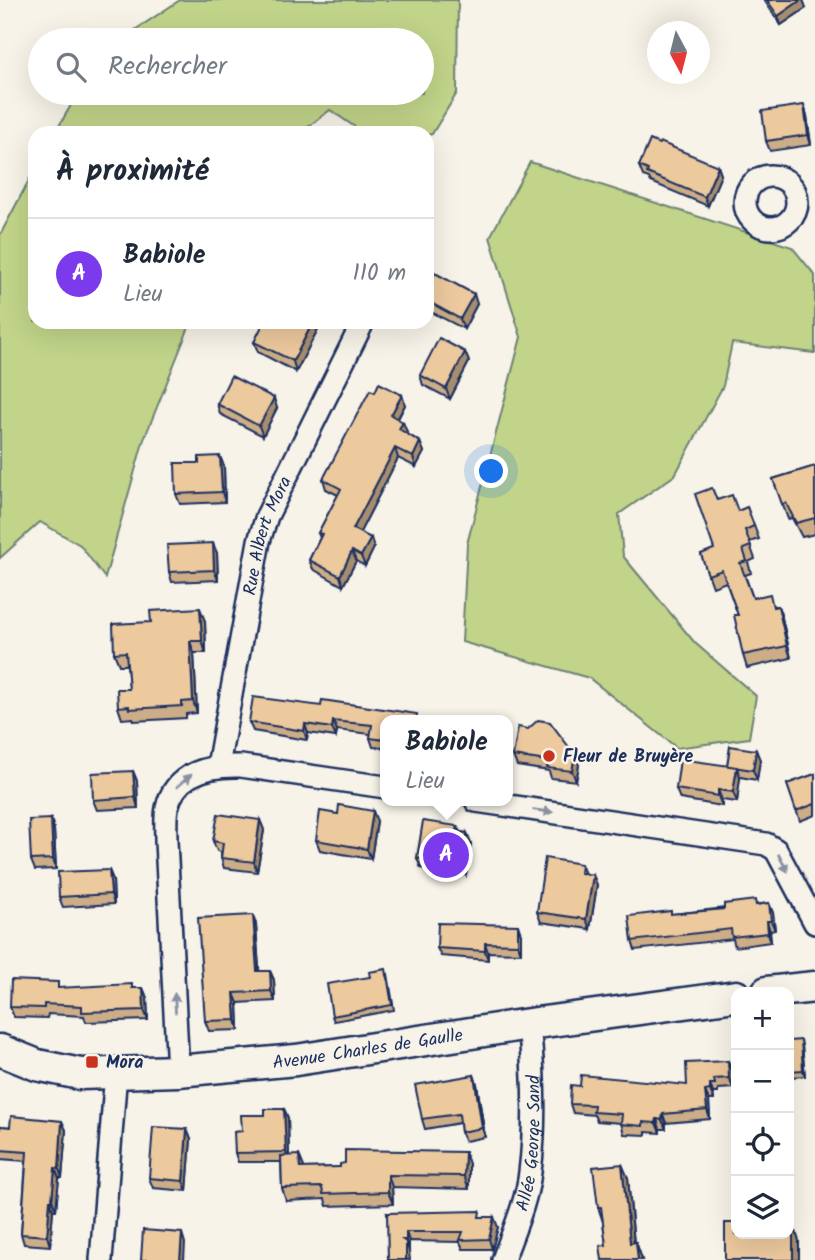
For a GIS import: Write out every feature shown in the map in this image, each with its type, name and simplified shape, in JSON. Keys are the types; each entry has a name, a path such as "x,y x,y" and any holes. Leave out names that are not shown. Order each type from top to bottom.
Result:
{"street":[{"name":"Rue Albert Mora","path":"218,766 259,541 267,516 360,329"},
{"path":"178,1071 166,841 167,808 176,787 195,772 218,766 242,766 380,786"},
{"path":"510,806 766,844 776,850 815,923"},
{"path":"794,989 815,987"},
{"name":"Avenue Charles de Gaulle","path":"0,1050 37,1065 80,1074 178,1071 296,1060 528,1024 731,997"},
{"name":"Allée George Sand","path":"503,1260 518,1219 530,1173 533,1097 528,1024"},
{"path":"101,1260 116,1072"}],"green space":[{"path":"180,0 458,0 457,93 434,131 434,126 354,126 330,110 309,126 59,126 71,105 434,105 434,28 138,28"},
{"path":"530,162 792,247 815,275 815,353 732,343 723,386 675,475 619,514 623,556 695,643 756,696 749,738 677,748 589,678 462,642 467,544 521,337 490,237"},
{"path":"28,182 28,329 188,329 143,442 105,578 80,545 40,522 0,558 0,235"}],"building":[{"path":"767,0 801,0 778,16"},
{"path":"804,105 808,135 766,141 762,111"},
{"path":"650,140 718,166 705,197 647,173 648,170 639,166"},
{"path":"435,273 474,294 460,319 434,305"},
{"path":"260,329 309,329 293,361 254,342"},
{"path":"439,338 465,352 446,389 420,375"},
{"path":"231,376 274,398 259,426 217,404"},
{"path":"379,383 402,395 391,415 403,422 399,429 420,442 413,457 395,448 353,529 371,538 361,556 352,551 340,576 309,560 322,534 318,533 341,489 323,479 370,390 375,392"},
{"path":"220,456 222,492 176,494 175,463 199,463 199,457"},
{"path":"815,466 815,518 796,523 786,503 782,504 773,479"},
{"path":"712,488 717,500 732,495 738,511 747,507 754,526 745,530 751,546 743,549 747,561 740,563 753,598 770,594 773,607 778,606 787,646 743,655 734,615 738,615 722,570 708,575 701,554 714,549 695,494"},
{"path":"213,543 214,570 169,572 167,545"},
{"path":"200,608 202,641 190,641 193,701 182,702 182,706 129,709 129,706 118,707 117,689 129,689 126,652 114,653 113,624 151,622 150,611"},
{"path":"253,697 321,706 322,700 417,714 380,715 380,739 370,738 372,725 333,721 332,728 305,724 304,731 249,722"},
{"name":"Fleur de Bruyère","path":"538,720 550,722 575,755 572,771 547,768 548,761 513,756 518,727 528,729"},
{"path":"730,746 756,750 753,770 727,766"},
{"path":"680,759 737,767 733,792 718,790 718,796 676,789"},
{"path":"133,771 135,797 93,800 92,773"},
{"path":"815,774 815,804 796,811 787,784"},
{"path":"339,805 373,811 367,849 316,840 320,811 338,814"},
{"path":"218,814 260,820 254,862 221,858 223,843 213,841"},
{"path":"51,819 53,859 31,860 29,820"},
{"path":"423,821 457,826 457,832 467,833 462,865 417,858"},
{"path":"545,858 581,864 580,873 593,875 586,919 537,912"},
{"path":"109,870 111,894 59,897 58,872"},
{"path":"755,900 756,905 769,903 771,921 767,921 768,933 732,937 731,929 632,941 629,916 724,909 724,904"},
{"path":"253,915 257,971 270,971 271,991 234,993 236,1020 205,1021 198,918"},
{"path":"438,923 518,925 518,944 485,943 485,951 437,948"},
{"path":"386,969 392,1005 332,1016 327,984 370,977 369,972"},
{"path":"11,980 58,982 58,988 132,984 132,988 143,988 144,1010 82,1012 82,1006 44,1004 44,1008 10,1007"},
{"path":"801,1040 803,1070 794,1071 794,1041"},
{"path":"728,1061 729,1078 714,1079 715,1084 710,1084 710,1090 705,1091 707,1110 663,1114 662,1120 657,1119 656,1123 643,1122 643,1126 621,1124 622,1114 593,1112 594,1105 570,1104 571,1085 580,1086 581,1075 687,1085 686,1063"},
{"path":"474,1075 482,1128 461,1132 459,1114 422,1119 415,1085"},
{"path":"265,1109 284,1109 286,1152 235,1153 234,1132 242,1131 241,1115 265,1115"},
{"path":"11,1116 62,1121 59,1169 55,1168 47,1236 21,1234 27,1152 0,1150 0,1126 10,1127"},
{"path":"153,1127 187,1129 183,1181 149,1178"},
{"path":"345,1150 465,1152 464,1176 388,1175 388,1192 323,1194 322,1187 282,1188 281,1156 299,1155 300,1168 340,1167 340,1164 345,1163"},
{"path":"622,1164 630,1243 636,1242 638,1260 602,1260 600,1246 606,1245 593,1167"},
{"path":"480,1211 479,1217 494,1217 489,1239 460,1240 463,1232 406,1232 406,1240 403,1240 406,1242 406,1260 388,1260 387,1213"},
{"path":"725,1223 731,1223 731,1239 793,1239 793,1260 725,1260"},
{"path":"143,1230 182,1233 180,1260 141,1260"}],"place":[{"name":"Fleur de Bruyère","path":"549,756"},
{"name":"Babiole","path":"446,855"},
{"name":"Mora","path":"92,1062"}]}
